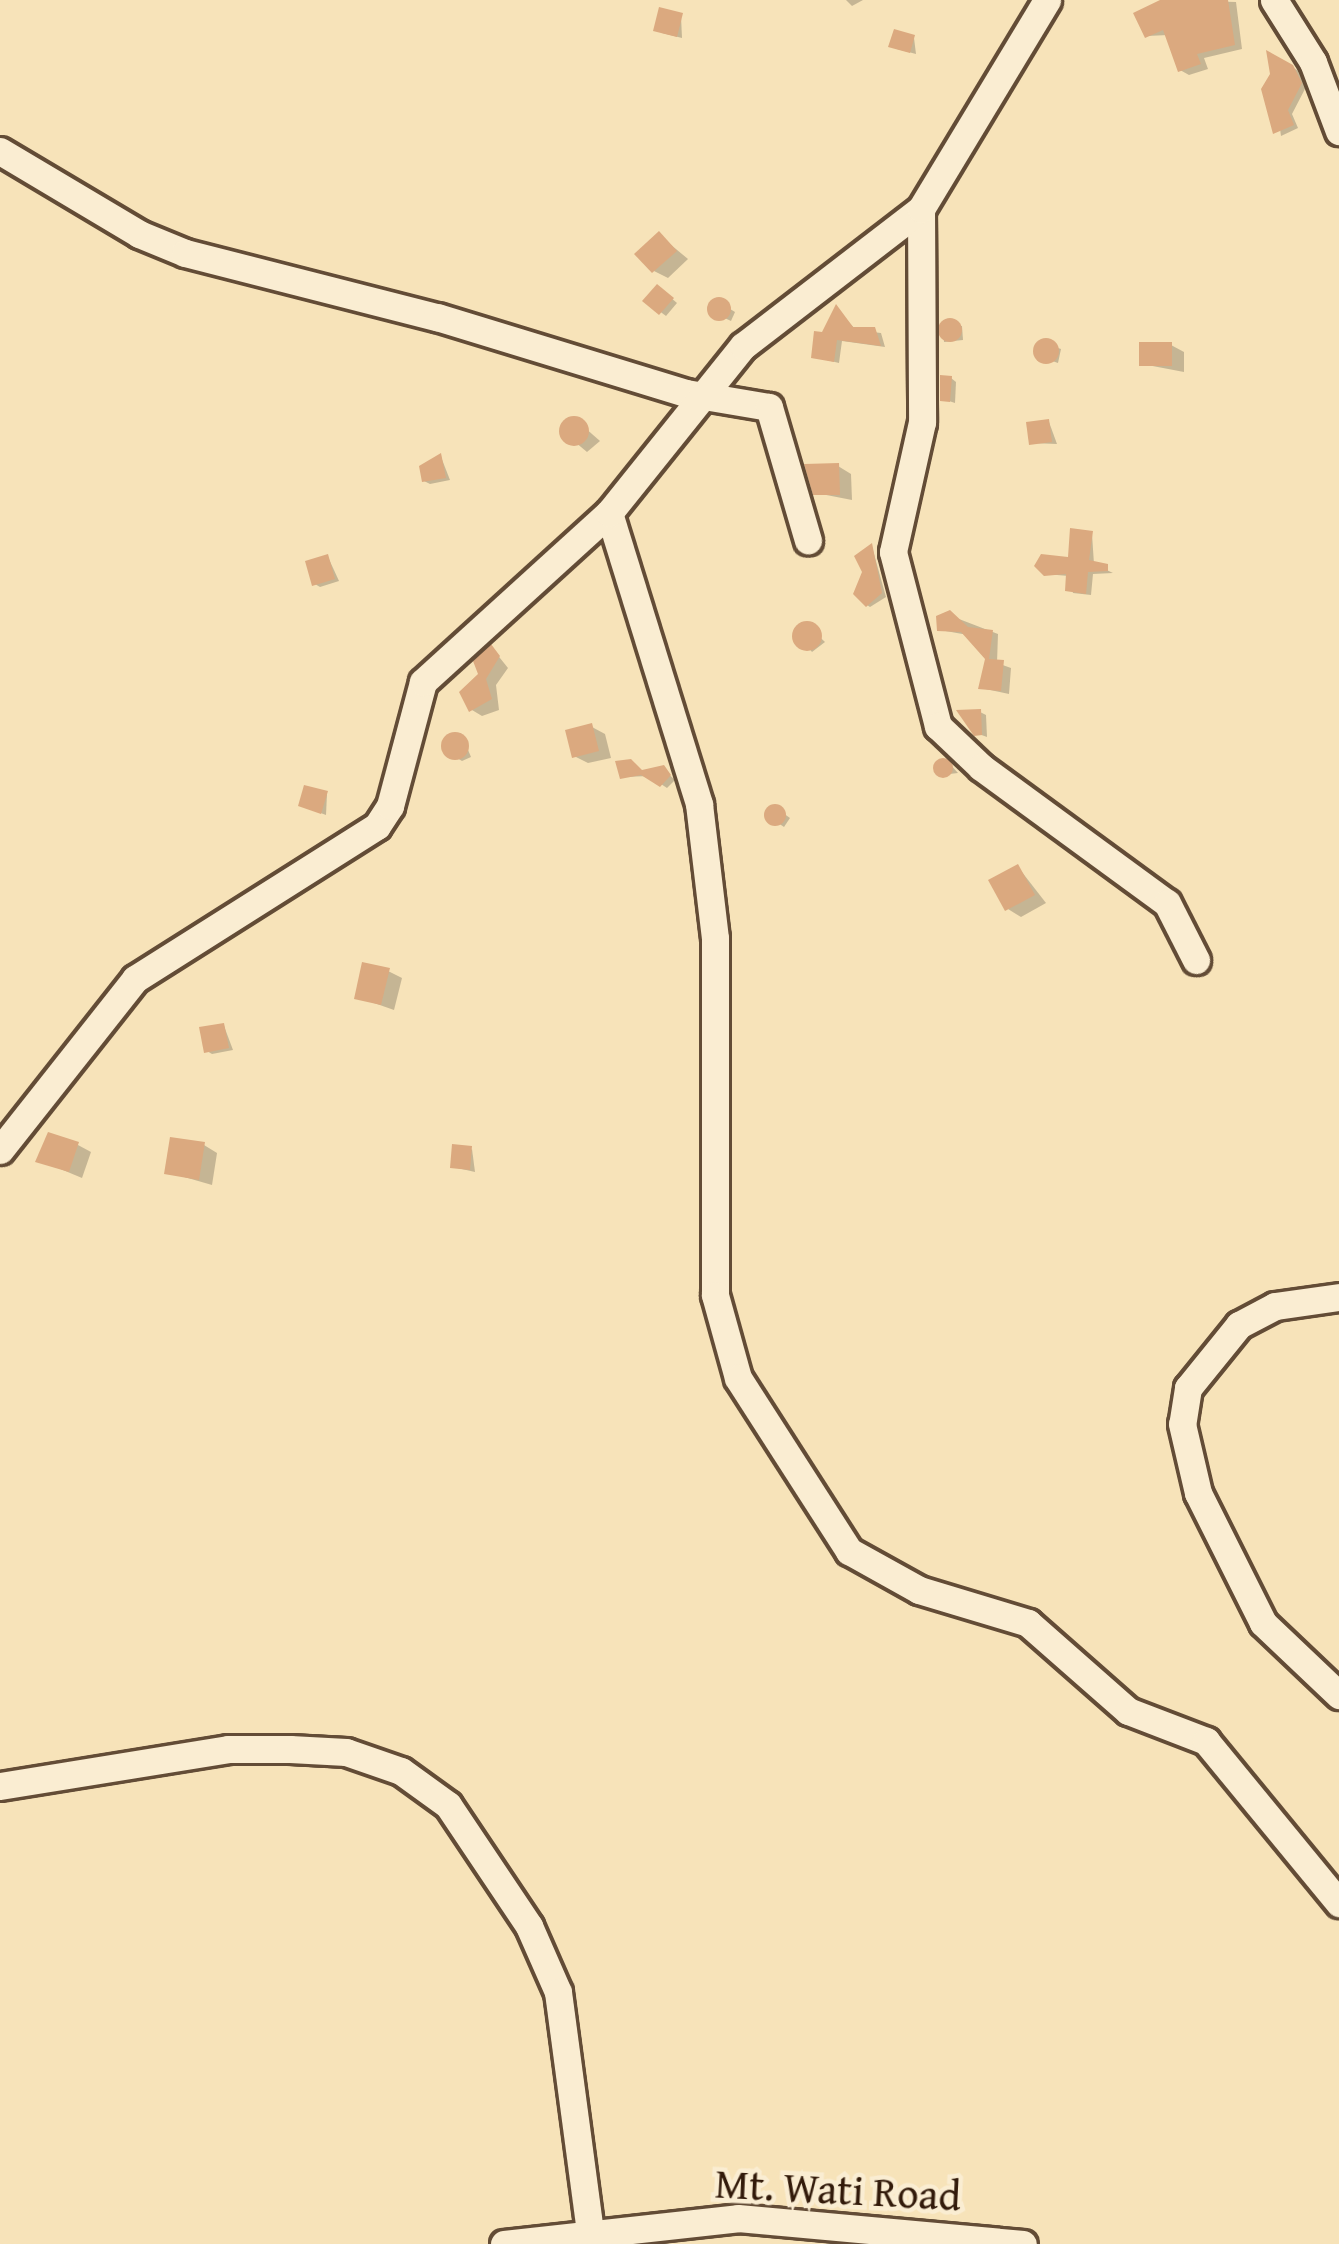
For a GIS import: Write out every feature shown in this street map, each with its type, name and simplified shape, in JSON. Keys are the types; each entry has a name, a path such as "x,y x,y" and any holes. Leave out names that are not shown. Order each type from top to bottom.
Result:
{"street":[{"path":"0,1150 135,979 377,826 390,806 423,682 609,513 742,346 921,209 1047,0"},
{"path":"1274,0 1313,62 1339,130"},
{"path":"0,151 139,234 185,253 769,407 808,539"},
{"path":"921,209 922,422 893,552 938,726 981,767 1167,903 1196,960"},
{"path":"609,513 699,803 715,938 716,1295 738,1378 849,1551 919,1590 1028,1623 1128,1711 1206,1741 1339,1903"},
{"path":"1339,1298 1275,1306 1239,1325 1188,1388 1181,1424 1198,1493 1263,1623 1339,1695"},
{"path":"0,1786 228,1749 290,1749 346,1753 401,1771 448,1805 529,1926 558,1992 590,2233"},
{"name":"Mt. Wati Road","path":"505,2244 590,2233 788,2232 1023,2244"}],"building":[{"path":"1160,0 1228,0 1235,45 1197,54 1201,64 1178,72 1163,30 1145,38 1133,13"},
{"path":"659,7 683,13 677,37 653,31"},
{"path":"894,29 915,35 910,53 888,47"},
{"path":"1266,50 1293,65 1302,83 1288,110 1294,125 1273,134 1261,89 1270,74"},
{"path":"659,231 677,251 652,273 634,254"},
{"path":"657,284 674,298 659,315 642,301"},
{"path":"719,297 728,300 728,318 719,321 710,318 707,309 710,300"},
{"path":"836,304 853,327 875,327 881,346 837,340 834,362 811,358 814,331 822,332"},
{"path":"950,318 959,321 959,339 950,342 941,339 938,330 941,321"},
{"path":"1046,338 1059,351 1046,364 1033,351"},
{"path":"1139,342 1172,342 1172,366 1139,366"},
{"path":"940,375 952,376 950,402 940,401"},
{"path":"574,416 585,420 589,431 585,442 574,446 563,442 559,431 563,420"},
{"path":"1049,419 1052,442 1029,445 1026,422"},
{"path":"441,453 446,478 422,482 419,466"},
{"path":"839,463 840,495 813,495 804,464"},
{"path":"1070,528 1093,531 1089,560 1108,564 1108,571 1088,572 1086,594 1065,591 1066,574 1044,576 1034,566 1041,554 1068,557"},
{"path":"872,543 882,593 866,607 853,594 862,572 854,556"},
{"path":"328,554 335,579 312,586 305,561"},
{"path":"950,610 968,627 993,630 989,659 1004,660 1001,691 978,689 985,659 961,632 937,631 936,616"},
{"path":"807,621 822,636 807,651 792,636"},
{"path":"491,644 500,656 486,679 492,699 469,712 459,692 478,674 473,661"},
{"path":"981,709 982,735 974,736 956,710"},
{"path":"592,723 599,751 572,758 565,730"},
{"path":"455,732 465,736 469,746 465,756 455,760 445,756 441,746 445,736"},
{"path":"943,758 953,768 943,778 933,768"},
{"path":"631,759 642,770 664,765 671,775 660,787 641,775 620,779 615,761"},
{"path":"304,785 328,791 321,814 298,806"},
{"path":"775,804 786,815 775,826 764,815"},
{"path":"1018,864 1035,895 1005,911 988,880"},
{"path":"362,962 390,968 381,1005 354,999"},
{"path":"224,1023 229,1048 204,1053 199,1027"},
{"path":"48,1132 79,1142 69,1172 35,1162"},
{"path":"170,1137 205,1142 199,1180 164,1174"},
{"path":"452,1144 472,1146 470,1170 450,1168"}]}
